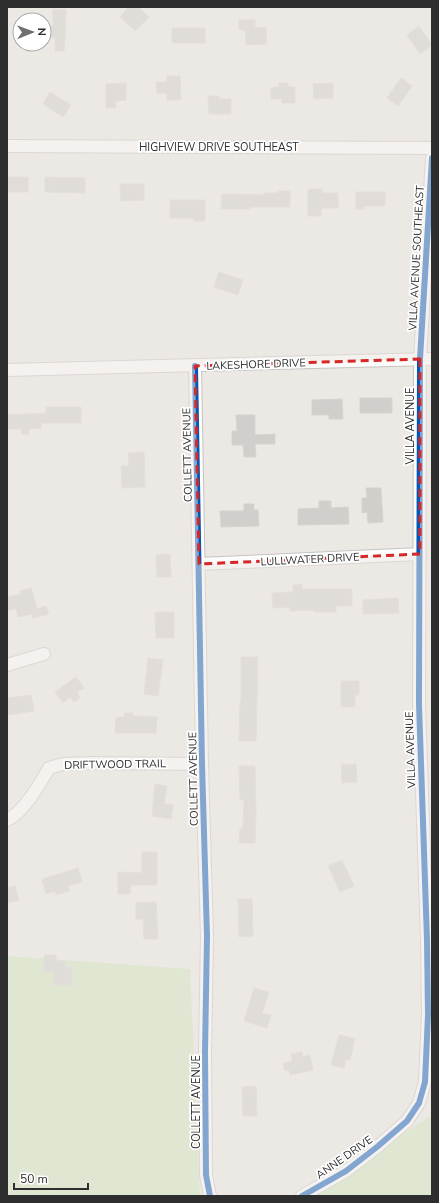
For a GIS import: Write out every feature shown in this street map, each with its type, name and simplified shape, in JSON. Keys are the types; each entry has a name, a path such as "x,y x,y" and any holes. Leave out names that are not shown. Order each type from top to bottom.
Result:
{"street":[{"name":"HIGHVIEW DRIVE SOUTHEAST","path":"7,146 432,148"},
{"name":"VILLA AVENUE SOUTHEAST","path":"426,359 432,158"},
{"name":"LAKESHORE DRIVE","path":"7,370 426,359"},
{"name":"VILLA AVENUE","path":"396,1131 406,1121 419,1103 425,1082 428,1023 427,940 419,704 420,554 426,359"},
{"name":"COLLETT AVENUE","path":"195,366 202,764 207,936 205,1074 206,1175 209,1193"},
{"name":"LULLWATER DRIVE","path":"199,564 420,554"},
{"path":"7,665 44,654"},
{"name":"DRIFTWOOD TRAIL","path":"7,820 14,817 36,790 49,768 63,764 91,763 202,764"},
{"name":"ANNE DRIVE","path":"302,1196 346,1171 396,1131"}],"highlighted area":[{"path":"420,359 420,554 199,564 195,366"}],"green space":[{"path":"7,956 190,969 200,1196 7,1196"},
{"path":"432,1115 432,1196 304,1196"}],"building":[{"path":"129,7 139,7 149,17 135,31 120,17"},
{"path":"53,9 66,10 64,51 55,51 55,37 52,37"},
{"path":"239,20 255,20 255,28 266,27 267,44 246,45 245,30 239,30"},
{"path":"419,26 432,45 420,54 407,35"},
{"path":"172,28 205,28 205,43 172,43"},
{"path":"167,76 180,76 181,100 167,100 167,93 157,93 156,82 167,82"},
{"path":"401,78 412,86 398,106 387,98"},
{"path":"126,83 126,100 116,101 116,108 106,108 106,84"},
{"path":"279,83 288,83 288,87 295,87 295,103 282,103 282,99 271,99 271,88 279,87"},
{"path":"333,83 333,98 314,99 313,84"},
{"path":"50,92 71,105 63,117 43,104"},
{"path":"208,96 219,96 219,99 231,99 231,114 209,114"},
{"path":"8,177 28,177 28,192 8,192"},
{"path":"45,177 85,178 85,193 45,192"},
{"path":"120,184 144,184 144,200 121,201"},
{"path":"308,189 322,189 322,193 338,193 338,208 321,208 321,216 308,216"},
{"path":"278,191 290,191 290,207 221,209 222,194 264,195 264,193 278,193"},
{"path":"356,192 385,192 385,206 364,206 364,209 356,209"},
{"path":"170,200 205,200 205,221 194,221 193,218 170,218"},
{"path":"219,272 243,280 238,295 214,287"},
{"path":"360,398 392,398 392,413 360,413"},
{"path":"342,399 343,419 329,419 329,415 312,415 312,400"},
{"path":"46,407 81,407 81,423 41,423 41,428 29,429 29,434 22,434 21,429 7,429 7,415 46,413"},
{"path":"236,415 255,415 255,435 275,434 275,444 255,444 256,457 244,457 243,445 232,445 232,431 237,431"},
{"path":"144,452 145,487 122,488 121,466 129,466 128,453"},
{"path":"366,488 381,488 383,522 368,523 367,512 362,513 362,498 367,498"},
{"path":"319,501 331,501 331,508 348,507 349,524 298,525 298,509 319,508"},
{"path":"244,504 254,504 254,510 258,510 259,526 221,527 220,511 244,511"},
{"path":"170,554 171,577 157,577 156,555"},
{"path":"302,584 302,589 352,589 352,606 336,606 336,612 315,612 315,610 290,611 290,607 273,608 272,593 293,592 293,585"},
{"path":"31,588 37,609 46,606 49,614 33,618 32,614 18,617 16,608 7,611 7,597 21,594 20,591"},
{"path":"398,598 399,613 363,614 363,600"},
{"path":"155,612 174,612 174,638 156,638"},
{"path":"241,657 258,657 256,741 239,741"},
{"path":"148,658 163,660 158,696 144,694"},
{"path":"76,677 84,688 77,692 80,698 74,702 70,697 63,703 55,692"},
{"path":"341,681 359,681 359,695 355,695 355,707 341,707"},
{"path":"31,695 34,711 7,715 7,698"},
{"path":"124,713 133,713 133,716 157,717 156,733 115,733 116,717 124,717"},
{"path":"356,764 357,782 342,783 341,765"},
{"path":"239,766 255,766 255,843 239,843 240,829 243,829 244,800 240,800"},
{"path":"155,784 167,786 164,804 173,805 171,819 152,816"},
{"path":"142,852 157,852 157,885 131,885 130,894 118,894 118,872 142,873"},
{"path":"342,860 354,886 340,892 328,866"},
{"path":"78,868 82,882 68,886 69,891 56,895 55,891 46,894 42,879"},
{"path":"15,886 19,900 7,903 7,888"},
{"path":"238,899 252,899 253,936 239,937"},
{"path":"156,902 158,939 144,939 143,919 136,919 136,903"},
{"path":"44,955 56,955 56,961 65,961 65,967 72,967 72,985 53,985 54,972 44,972"},
{"path":"254,988 269,992 262,1013 271,1015 267,1028 244,1021"},
{"path":"339,1035 355,1039 350,1060 346,1059 344,1068 331,1065"},
{"path":"302,1052 303,1057 310,1055 313,1070 290,1075 289,1070 285,1071 283,1063 292,1062 291,1054"},
{"path":"256,1086 257,1116 243,1116 242,1087"}],"cycle path":[{"path":"302,1196 346,1171 407,1121 419,1103 425,1082 428,1015 419,704 420,359 432,158"},
{"path":"195,366 202,764 207,936 205,1052 206,1175 210,1196"}]}
